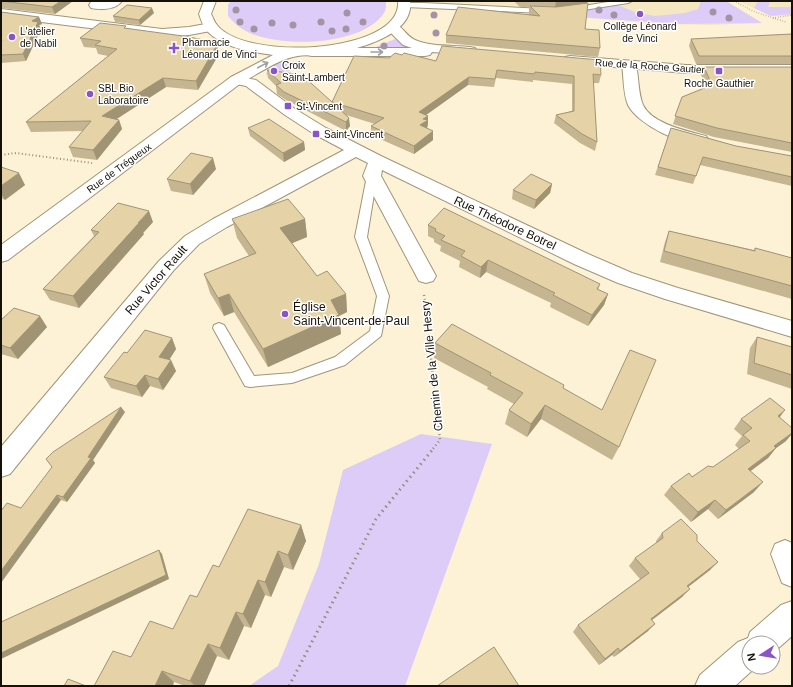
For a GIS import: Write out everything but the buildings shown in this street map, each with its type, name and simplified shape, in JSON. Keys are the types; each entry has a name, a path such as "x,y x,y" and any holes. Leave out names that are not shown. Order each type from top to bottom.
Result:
{"street":[{"path":"94,5 112,4 116,1"},
{"path":"210,1 205,14 211,27 235,43 261,50 292,52 484,52 422,47 408,42 393,27"},
{"path":"310,52 344,48 372,39 393,27 402,16 405,3"},
{"path":"1,13 162,33 189,32 211,27"},
{"name":"Rue de Trégueux","path":"235,43 244,60 236,80"},
{"name":"Rue de Trégueux","path":"1,255 236,80 267,63 292,52"},
{"name":"Rue de la Roche Gautier","path":"555,58 629,65 716,70 792,69"},
{"path":"629,65 636,105 641,113 652,122 672,131 716,142"},
{"name":"Rue Théodore Botrel","path":"236,80 251,83 290,112 320,131 356,150 374,169 625,278 672,294 792,329"},
{"name":"Rue Victor Rault","path":"1,466 166,266 192,240 220,223 356,150"},
{"path":"374,169 426,276"},
{"path":"770,635 792,616"},
{"path":"711,686 741,660"}],"lane":[{"path":"405,3 559,11 628,1"},
{"path":"219,328 250,382 292,378 340,361 376,333 383,296 361,237 374,169"}],"path":[{"path":"734,1 755,12 786,22"},
{"path":"772,18 792,15"},
{"path":"1,155 16,153 121,167"},
{"name":"Chemin de la Ville Hesry","path":"289,686 376,519 440,440 423,292 426,276"}],"shaded area":[{"path":"231,1 386,1 386,9 374,24 360,32 343,37 305,42 269,39 243,30 228,16 228,5"},
{"name":"Collège Léonard de Vinci","path":"423,1 726,1 762,23 709,25 662,24 520,12 424,9"},
{"path":"701,1 726,1 762,23 680,24 546,15 618,5 637,13 655,16 685,13 698,9"},
{"path":"738,1 792,1 792,15 771,16"},
{"path":"758,1 770,1 768,7 792,7 792,14 771,16 754,8"},
{"path":"395,39 402,44 417,49 376,47"},
{"path":"298,61 290,71 268,76 266,74 271,67 275,65 284,62"},
{"path":"421,434 492,444 405,686 249,686 278,666 319,564 343,470"}],"place":[{"name":"Collège Léonard de Vinci","path":"640,14"},
{"name":"L'atelier de Nabil","path":"12,37"},
{"name":"Pharmacie Léonard de Vinci","path":"174,48"},
{"name":"Croix Saint-Lambert","path":"274,71"},
{"name":"Roche Gauthier","path":"719,71"},
{"name":"SBL Bio Laboratoire","path":"90,94"},
{"name":"St-Vincent","path":"288,106"},
{"name":"Saint-Vincent","path":"316,134"},
{"name":"Église Saint-Vincent-de-Paul","path":"285,314"}]}
